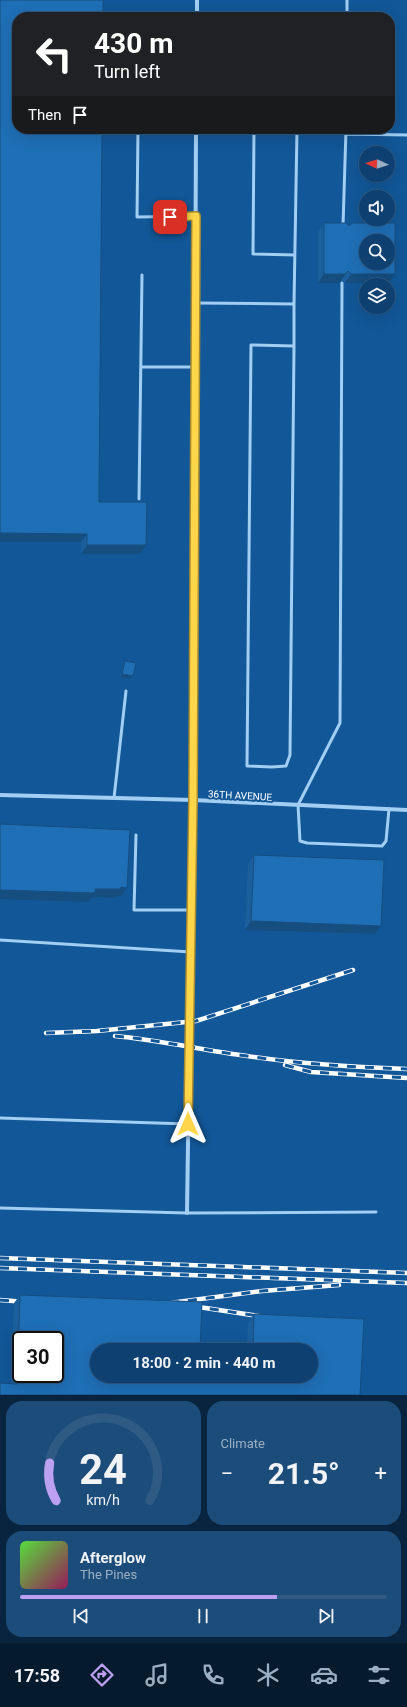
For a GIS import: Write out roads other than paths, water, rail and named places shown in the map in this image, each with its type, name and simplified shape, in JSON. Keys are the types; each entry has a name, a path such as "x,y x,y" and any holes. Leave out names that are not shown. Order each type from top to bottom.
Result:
{"street":[{"path":"197,0 197,12"},
{"path":"187,1213 193,800 196,134"},
{"name":"36TH AVENUE","path":"0,795 193,800 407,810"}],"lane":[{"path":"347,0 347,12"},
{"path":"138,134 138,217 196,216"},
{"path":"254,134 253,254 295,255"},
{"path":"294,346 251,345 247,766 286,766 290,755 297,134"},
{"path":"343,232 346,134 407,135"},
{"path":"140,499 142,275"},
{"path":"342,283 340,723 298,806 300,841 307,843 382,846 386,841 389,809"},
{"path":"195,303 294,304"},
{"path":"141,367 195,367"},
{"path":"114,798 126,691"},
{"path":"136,835 134,910 191,910"},
{"path":"0,940 191,952"},
{"path":"0,1118 188,1124"},
{"path":"0,1208 187,1213 376,1212"}],"railway":[{"path":"46,1033 97,1031 196,1021 353,970"},
{"path":"115,1036 230,1054 287,1061 407,1069"},
{"path":"285,1065 311,1072 407,1078"},
{"path":"0,1258 407,1273"},
{"path":"0,1268 407,1283"},
{"path":"170,1303 262,1291 339,1285"},
{"path":"0,1300 26,1302"},
{"path":"192,1306 265,1317"}]}
